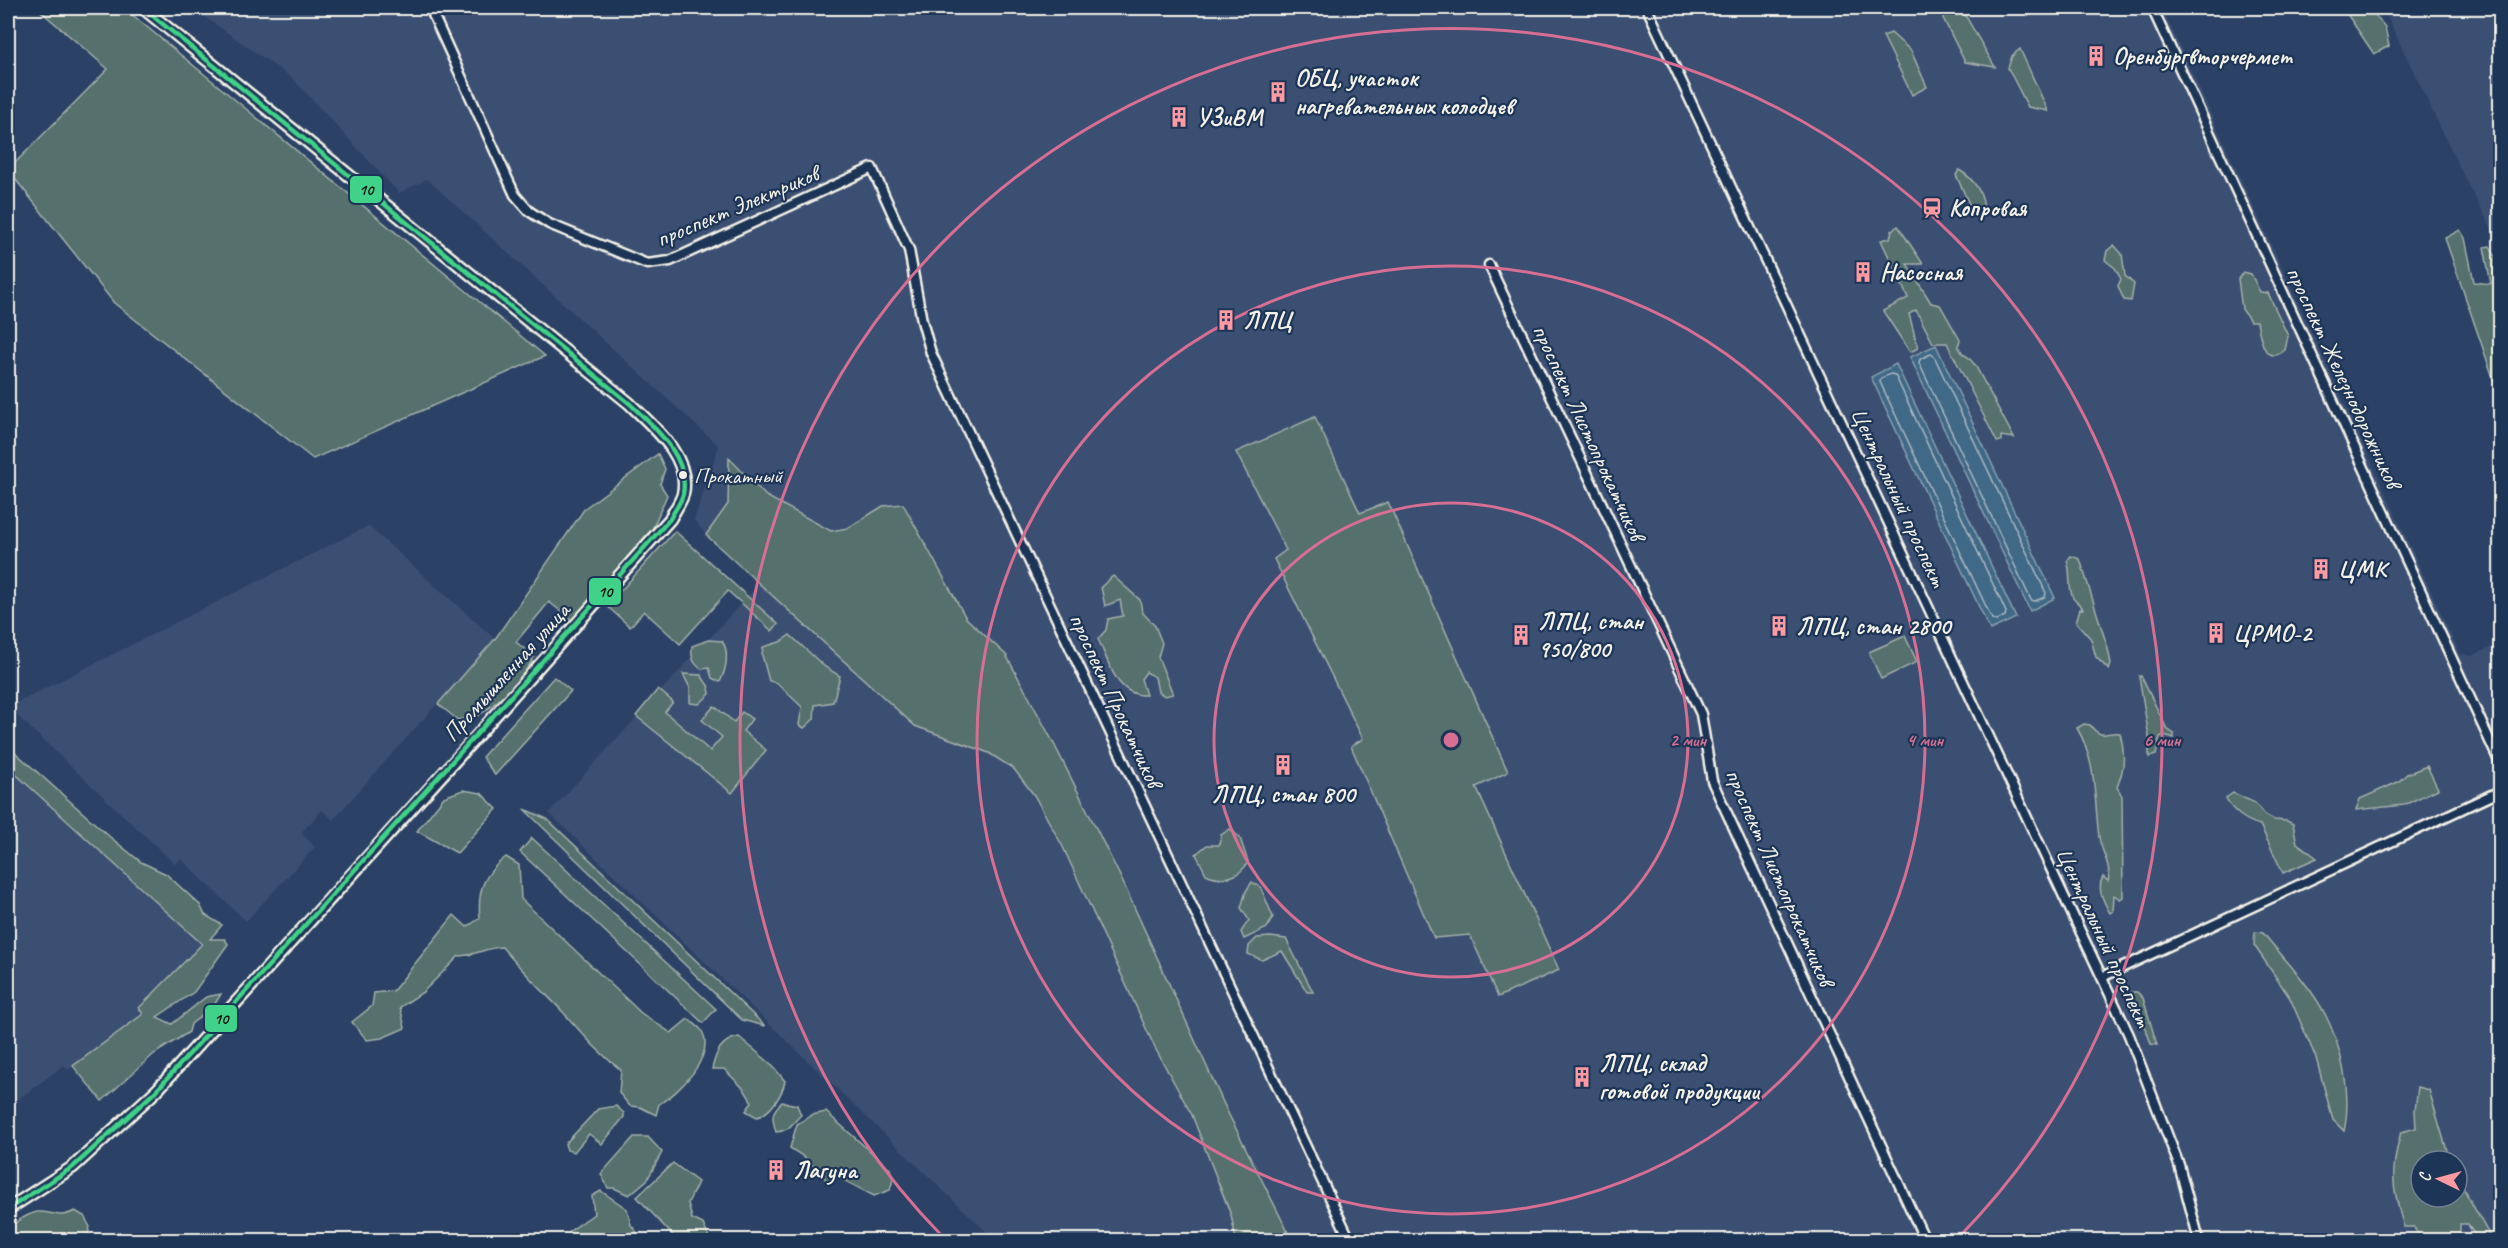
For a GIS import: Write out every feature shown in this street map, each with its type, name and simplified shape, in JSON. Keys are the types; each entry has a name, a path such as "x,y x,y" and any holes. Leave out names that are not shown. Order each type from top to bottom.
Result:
{"street":[{"name":"Промышленная улица","path":"8,1209 73,1167 157,1090 670,519 683,494 681,467 666,440 629,404 143,8"},
{"name":"проспект Электриков","path":"430,8 515,195 529,211 549,224 631,259 647,264 670,261 872,168"},
{"name":"Центральный проспект","path":"1647,8 2145,1072 2179,1165 2199,1240"},
{"name":"проспект Железнодорожников","path":"2152,8 2500,763"},
{"name":"проспект Прокатчиков","path":"872,168 909,250 922,321 931,353 1350,1240"},
{"name":"проспект Листопрокатчиков","path":"1489,265 1701,714 1712,781 1925,1240"},
{"path":"2102,977 2500,791"}],"shaded area":[{"path":"192,8 2162,8 2460,654 2472,656 2500,643 2500,1240 995,1240 549,813 759,584 706,535 694,520 719,446 427,179 399,193 292,78"},
{"path":"2383,8 2500,8 2500,250 2496,236 2469,187"},
{"path":"368,526 495,639 333,820 322,810 301,833 315,847 246,921 181,859 175,864 8,707"},
{"path":"8,767 202,944 139,1007 143,1013 68,1070 64,1065 8,1107"}],"green space":[{"path":"37,8 124,8 545,356 313,459 114,303 8,170 108,69"},
{"path":"1944,8 1961,8 1995,67 1965,62 1943,18"},
{"path":"2343,8 2369,8 2385,27 2389,46 2374,54"},
{"path":"1891,33 1911,51 1927,87 1912,95 1883,36"},
{"path":"2020,49 2048,111 2028,107 2008,68 2012,56"},
{"path":"1959,170 1974,182 1980,193 1983,212 1978,215 1972,210 1956,175"},
{"path":"1898,226 1923,264 1907,264 1931,303 1940,305 1960,340 1958,346 1975,365 2014,438 2001,436 2001,441 1997,442 1947,343 1933,343 1916,310 1909,314 1918,348 1910,352 1883,311 1908,298 1881,240 1890,238 1892,230"},
{"path":"2460,230 2465,238 2474,282 2491,284 2484,247 2490,246 2500,265 2499,395 2445,238"},
{"path":"2114,245 2122,254 2125,276 2134,284 2131,301 2124,300 2118,286 2121,279 2115,268 2105,260 2107,251"},
{"path":"2243,272 2251,274 2260,292 2268,293 2288,336 2285,350 2278,354 2272,355 2264,348 2257,321 2250,321 2242,309 2238,279"},
{"path":"1315,417 1360,513 1388,502 1508,772 1476,787 1559,970 1498,997 1470,935 1434,938 1351,746 1363,739 1274,559 1286,550 1236,452"},
{"path":"658,454 665,469 660,484 667,495 651,532 572,620 549,602 516,642 534,657 517,682 493,705 475,717 458,720 438,704 495,639 585,508"},
{"path":"729,458 766,496 831,531 848,528 883,506 903,504 966,618 1006,655 1052,740 1120,876 1227,1111 1292,1240 1236,1240 1231,1215 1192,1115 1155,1048 1063,847 1034,795 1014,769 989,753 915,726 706,535 728,504"},
{"path":"675,531 778,624 772,631 728,591 680,644 644,611 630,627 607,606"},
{"path":"2071,556 2080,559 2108,649 2111,664 2109,670 2096,657 2091,639 2076,622 2080,609 2083,609 2071,593 2067,561"},
{"path":"1113,576 1140,600 1142,612 1155,626 1162,643 1158,657 1173,694 1165,696 1158,692 1155,677 1146,672 1141,679 1146,695 1136,694 1121,684 1110,667 1098,639 1106,630 1108,619 1123,616 1120,600 1105,606 1101,587"},
{"path":"790,635 825,667 840,676 833,702 815,705 814,719 804,728 799,725 802,707 777,683 769,681 762,655 763,647 780,642"},
{"path":"1905,636 1917,662 1881,679 1869,652"},
{"path":"708,640 722,641 726,650 725,667 720,682 712,678 709,668 701,669 693,659 692,646"},
{"path":"683,674 701,675 709,687 710,694 699,704 690,703 690,688"},
{"path":"2139,676 2167,729 2174,734 2174,738 2164,735 2160,737 2156,755 2149,757 2149,737"},
{"path":"554,677 571,691 495,775 482,757"},
{"path":"658,689 673,702 665,712 710,751 722,737 702,720 714,706 734,722 742,712 752,719 743,731 766,750 732,793 636,716"},
{"path":"2084,724 2090,725 2101,734 2120,733 2123,747 2123,767 2117,787 2122,796 2123,897 2120,899 2114,895 2113,911 2110,913 2103,900 2100,886 2103,877 2108,881 2109,869 2100,843 2094,781 2088,754 2077,728"},
{"path":"8,746 110,837 141,862 166,874 200,905 205,915 222,925 210,939 225,939 228,944 194,992 157,1017 172,1024 206,997 221,994 213,1007 191,1024 189,1032 154,1054 102,1101 73,1066 143,1014 139,1008 202,944 8,767"},
{"path":"2427,766 2438,789 2404,805 2356,810 2360,799"},
{"path":"463,790 481,793 497,809 457,853 417,831 444,797"},
{"path":"2233,793 2255,803 2265,815 2274,820 2293,824 2297,843 2317,858 2283,873 2260,825 2240,815 2232,808 2226,798"},
{"path":"524,809 547,819 765,1026 742,1020"},
{"path":"1230,829 1240,838 1248,862 1240,872 1230,877 1206,874 1196,854 1207,845 1219,845 1221,835"},
{"path":"532,838 716,1009 703,1023 520,852"},
{"path":"506,857 519,865 521,899 641,1013 671,1033 688,1019 702,1031 705,1041 700,1062 685,1083 659,1104 656,1115 640,1107 630,1106 619,1093 621,1070 590,1042 502,947 459,956 423,992 400,1007 405,1028 382,1038 367,1040 352,1022 372,1006 374,993 393,991 454,915 467,927 480,918 480,899 484,883 492,869"},
{"path":"1252,882 1261,888 1273,917 1267,928 1244,939 1241,932 1249,920 1241,908 1246,891"},
{"path":"2255,932 2263,933 2296,972 2319,1003 2331,1027 2341,1056 2346,1087 2344,1131 2333,1120 2316,1058 2290,998 2254,945"},
{"path":"1257,938 1286,939 1313,992 1307,992 1282,951 1262,960 1248,954 1249,946"},
{"path":"2126,992 2137,992 2143,998 2157,1045 2151,1044 2144,1023"},
{"path":"739,1037 771,1064 785,1081 775,1103 767,1112 757,1117 746,1111 752,1102 744,1089 724,1069 712,1069 720,1048 728,1041"},
{"path":"2418,1087 2429,1090 2446,1149 2409,1149 2409,1209 2469,1209 2469,1199 2492,1240 2479,1240 2467,1224 2460,1224 2460,1240 2421,1240 2414,1227 2404,1227 2395,1190 2395,1159 2401,1132 2416,1128 2415,1111"},
{"path":"782,1102 797,1105 801,1115 788,1128 776,1132 773,1116 775,1109"},
{"path":"616,1106 624,1113 624,1117 602,1144 589,1134 574,1152 567,1150 565,1144 598,1109"},
{"path":"826,1112 890,1169 893,1179 890,1190 874,1196 836,1176 829,1183 807,1159 790,1148 797,1124 812,1115"},
{"path":"634,1137 648,1137 662,1152 647,1180 629,1195 614,1188 608,1188 601,1174"},
{"path":"673,1163 698,1182 688,1203 692,1219 703,1224 710,1240 677,1240 637,1197"},
{"path":"601,1191 627,1209 631,1225 643,1240 569,1240 570,1231 594,1214 592,1196"},
{"path":"75,1211 84,1216 90,1227 87,1237 77,1240 8,1240 8,1228 30,1214 44,1212 64,1215"}],"water":[{"path":"1936,345 2055,598 2030,611 1910,357"},
{"path":"1896,364 2016,618 1990,630 1871,377"}],"transit line":[{"name":"10","path":"8,1209 73,1167 157,1090 670,519 683,494 684,480 681,467 668,443 629,403 143,8"}],"place":[{"name":"Оренбургвторчермет","path":"2096,56"},
{"name":"ОБЦ, участок нагревательных колодцев","path":"1278,92"},
{"name":"УЗиВМ","path":"1179,117"},
{"name":"Копровая","path":"1932,208"},
{"name":"Насосная","path":"1863,272"},
{"name":"ЛПЦ","path":"1226,320"},
{"name":"Прокатный","path":"683,475"},
{"name":"ЦМК","path":"2321,569"},
{"name":"ЛПЦ, стан 2800","path":"1779,626"},
{"name":"ЦРМО-2","path":"2216,633"},
{"name":"ЛПЦ, стан 950/800","path":"1521,635"},
{"name":"ЛПЦ, стан 800","path":"1283,765"},
{"name":"ЛПЦ, склад готовой продукции","path":"1582,1077"},
{"name":"Лагуна","path":"776,1170"}]}
